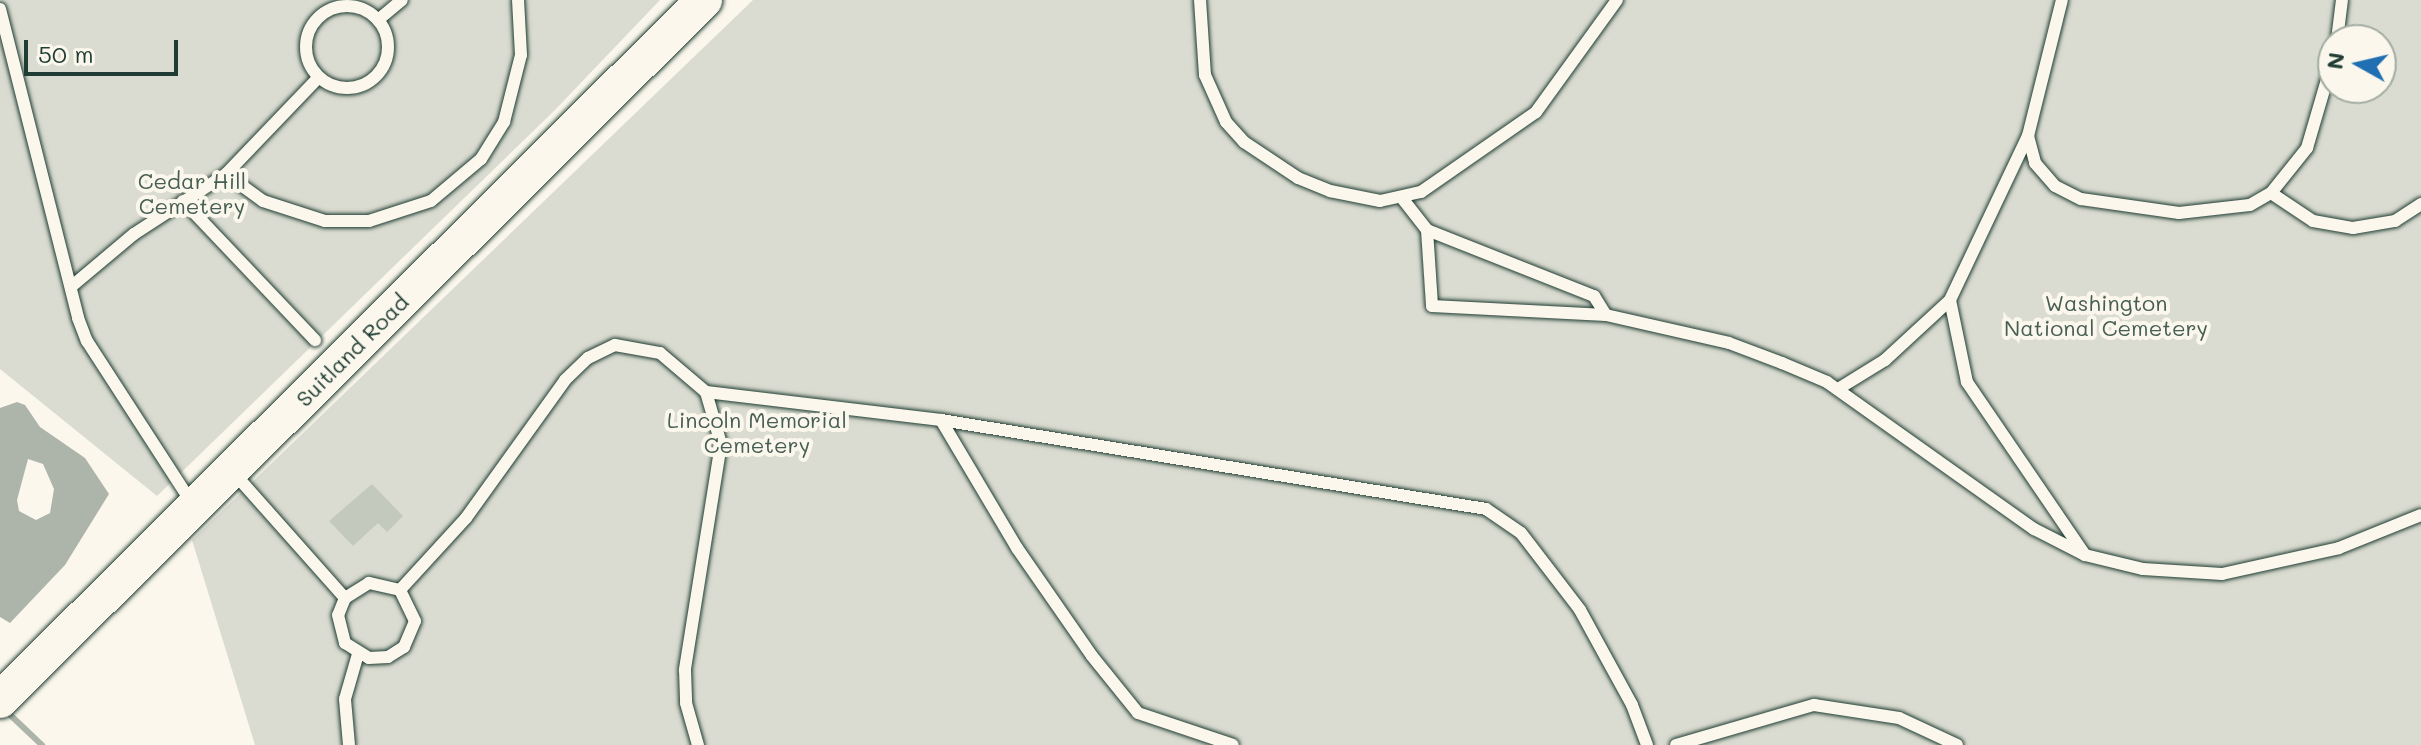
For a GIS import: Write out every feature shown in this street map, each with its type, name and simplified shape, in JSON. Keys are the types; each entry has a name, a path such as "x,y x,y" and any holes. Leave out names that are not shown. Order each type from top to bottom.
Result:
{"main road":[{"name":"Suitland Road","path":"4,696 704,0"}],"lane":[{"path":"378,20 402,0"},
{"path":"226,174 263,201 325,221 369,221 431,201 481,159 504,122 521,55 518,0"},
{"path":"1200,0 1205,75 1226,122 1244,142 1298,178 1330,191 1380,201 1402,198 1455,172 1536,112 1617,0"},
{"path":"1838,389 1894,353 1950,300 2028,136 2062,0"},
{"path":"2339,24 2342,0"},
{"path":"350,6 378,20 389,46 380,73 348,88 319,77 306,48 319,18 350,6"},
{"path":"0,9 87,341 194,506"},
{"path":"72,286 183,201 226,174 319,77"},
{"path":"2028,136 2035,163 2055,186 2095,204 2139,211 2208,212 2250,205 2271,193 2307,148 2320,104"},
{"path":"2271,193 2313,221 2353,228 2395,221 2421,204"},
{"path":"1402,198 1427,230 1594,296 1606,315"},
{"path":"183,201 315,340"},
{"path":"1427,230 1432,306 1606,315 1729,343 1838,389 2034,529 2085,555 2143,569 2222,574 2339,548 2421,515"},
{"path":"1950,300 1967,382 2085,555"},
{"path":"400,590 466,518 565,380 588,358 615,345 650,349 706,392 941,420 1486,509 1521,533 1580,610 1632,705 1647,745"},
{"path":"698,745 686,703 685,670 721,461 719,426 706,392"},
{"path":"941,420 1017,548 1092,656 1138,713 1233,745"},
{"path":"231,470 345,598"},
{"path":"369,583 400,590 414,611 410,639 388,657 358,654 345,643 338,625 345,598 369,583"},
{"path":"349,745 345,699 358,654"},
{"path":"1676,745 1814,705 1899,718 1957,745"}],"green space":[{"name":"Cedar Hill Cemetery","path":"0,0 660,0 554,111 157,496 0,369"},
{"path":"753,0 2421,0 2421,745 255,745 192,540"}],"shaded area":[{"path":"17,402 25,405 40,427 85,458 109,494 65,565 10,623 0,617 0,408","holes":["28,459 43,464 54,489 50,513 36,520 19,511 17,500"]}],"building":[{"path":"372,484 403,516 387,532 378,523 353,546 329,521"}],"waterway":[{"path":"6,711 42,745"}],"park label":[{"name":"Washington National Cemetery","path":"2106,314"},
{"name":"Lincoln Memorial Cemetery","path":"757,432"}]}
